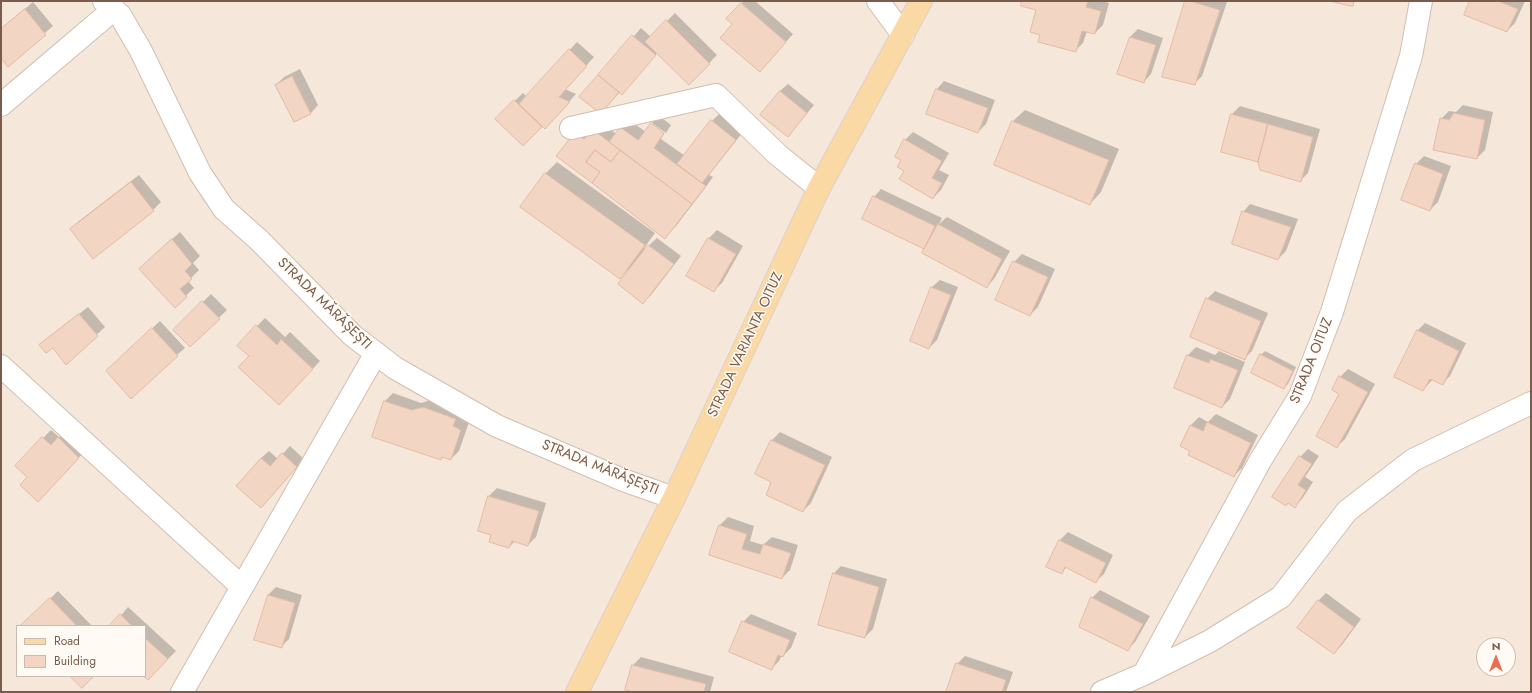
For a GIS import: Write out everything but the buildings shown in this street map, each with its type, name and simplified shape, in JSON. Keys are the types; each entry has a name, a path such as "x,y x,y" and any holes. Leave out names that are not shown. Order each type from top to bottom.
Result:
{"main road":[{"name":"STRADA VARIANTA OITUZ","path":"577,692 674,498 819,188 921,1"}],"street":[{"path":"878,1 903,35"},
{"name":"STRADA OITUZ","path":"1144,674 1260,461 1300,396 1332,312 1409,64 1421,1"},
{"path":"1,104 115,6"},
{"name":"STRADA MĂRĂȘEȘTI","path":"115,6 141,51 200,173 224,209 260,241 352,335 395,368 497,426 623,480 674,498"},
{"path":"571,128 716,95 778,155 819,188"},
{"path":"182,692 376,353"},
{"path":"1,366 242,586"},
{"path":"1102,692 1144,674 1210,641 1281,597 1347,511 1413,460 1531,403"}],"shaded area":[{"path":"1,1 1531,1 1531,692 1,692"}]}
